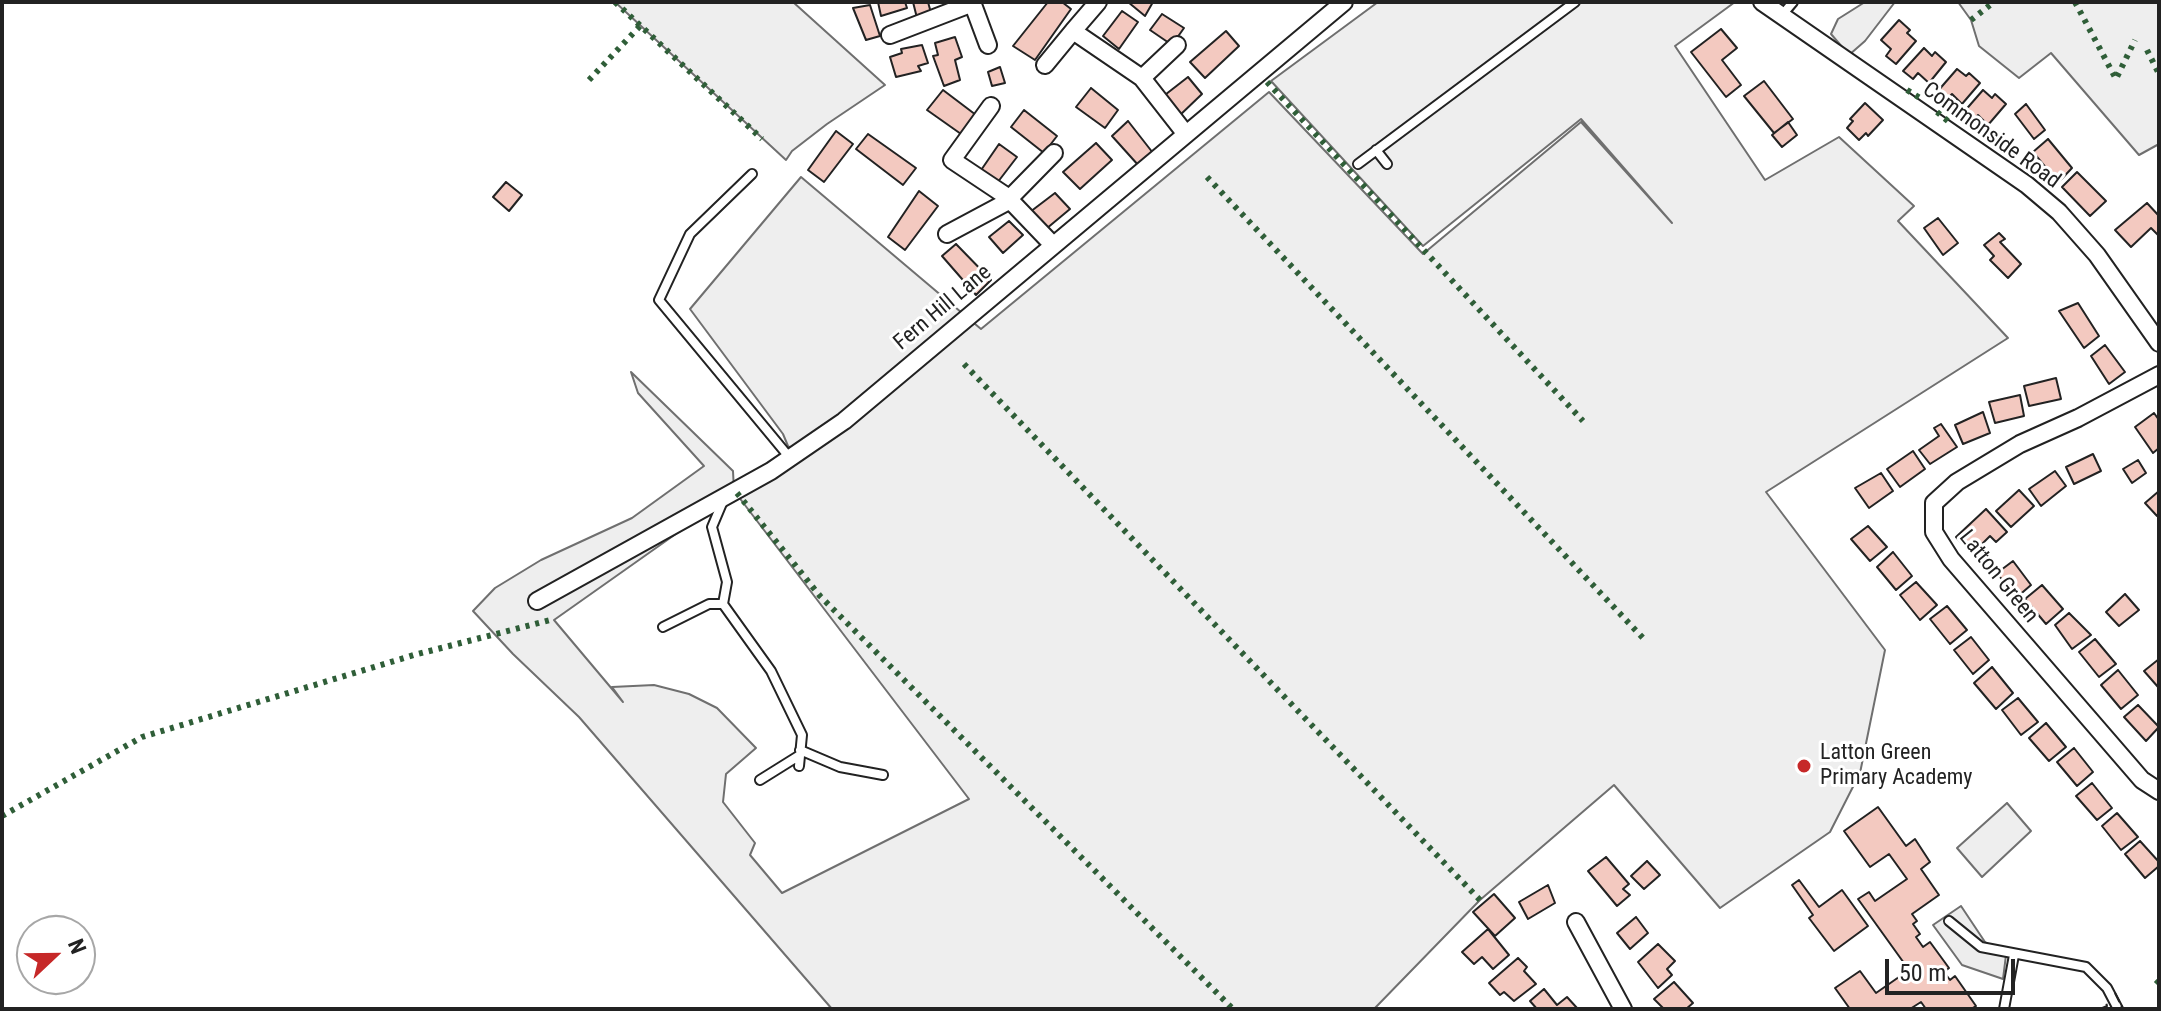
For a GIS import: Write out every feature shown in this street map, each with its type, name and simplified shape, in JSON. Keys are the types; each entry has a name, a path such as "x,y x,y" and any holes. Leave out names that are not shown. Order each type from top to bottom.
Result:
{"street":[{"path":"1045,65 1098,2"},
{"name":"Fern Hill Lane","path":"537,601 724,497 844,421 1344,2"},
{"name":"Commonside Road","path":"1762,2 2027,185 2059,212 2097,255 2159,343"},
{"path":"890,35 973,3 988,45"},
{"path":"1073,31 1142,78 1185,133"},
{"path":"1142,78 1177,45"},
{"path":"991,106 952,160 1009,199 1052,244"},
{"path":"947,234 1009,199 1054,153"},
{"name":"Latton Green","path":"2159,375 2078,418 2020,444 1957,482 1934,503 1934,532 1951,559 2142,780 2159,791"},
{"path":"1576,922 1623,1009"}],"lane":[{"path":"1358,164 1575,2"},
{"path":"1781,16 1793,2"},
{"path":"1376,150 1387,164"},
{"path":"752,174 690,234 659,300 790,458"},
{"path":"724,497 712,527 727,582 723,604 771,671 802,735 799,766"},
{"path":"663,627 709,604 723,604"},
{"path":"800,753 840,767 883,775"},
{"path":"760,780 800,753"},
{"path":"1949,921 1981,947 2086,967 2107,988 2118,1009"},
{"path":"2004,1009 2014,955"}],"shaded area":[{"path":"615,2 793,2 885,85 827,124 792,151 786,160"},
{"path":"1378,2 1735,2 1675,46 1765,180 1839,137 1914,206 1898,221 2008,338 1766,492 1885,650 1860,773 1830,832 1720,908 1614,785 1480,900 1374,1009 832,1009 579,717 473,611 495,588 541,560 632,518 704,466 638,393 631,372 733,471 734,491 798,452 788,446 783,434 690,309 801,177 981,329 1269,92 1423,254 1581,122 1672,223 1581,119 1423,246 1271,81","holes":["731,495 738,496 969,799 782,893 750,855 755,843 723,802 726,774 756,748 717,708 689,694 654,685 612,687 623,702 554,620"]},
{"path":"1865,2 1895,2 1865,41 1849,55 1831,34 1838,19"},
{"path":"1958,2 2159,2 2159,144 2139,155 2051,53 2019,78 1979,46 1971,20"},
{"path":"2007,803 2031,831 1982,877 1957,848"},
{"path":"1961,906 1985,942 2006,955 2003,979 1962,965 1933,925"}],"building":[{"path":"878,2 905,2 907,8 881,16"},
{"path":"913,2 928,2 931,13 917,18"},
{"path":"1048,2 1062,2 1071,9 1035,60 1013,46"},
{"path":"1128,2 1153,2 1145,16"},
{"path":"870,5 880,36 866,40 853,8"},
{"path":"1122,11 1138,22 1119,49 1103,36"},
{"path":"1162,14 1184,28 1172,45 1150,30"},
{"path":"1899,20 1916,41 1896,64 1886,56 1891,49 1881,40"},
{"path":"1721,29 1737,48 1722,60 1741,85 1726,97 1691,52"},
{"path":"1226,31 1239,46 1205,78 1190,62"},
{"path":"955,37 962,57 955,60 960,80 944,86 933,56 938,55 935,43"},
{"path":"922,45 928,63 918,66 921,71 896,77 890,57 902,53 901,49"},
{"path":"1924,48 1932,56 1935,52 1946,62 1929,83 1918,73 1913,79 1903,71"},
{"path":"1000,67 1005,83 992,86 988,72"},
{"path":"1957,69 1966,76 1969,73 1980,83 1962,104 1952,94 1946,100 1937,92"},
{"path":"1188,77 1202,94 1178,117 1161,98"},
{"path":"1764,81 1793,119 1774,133 1744,96"},
{"path":"1091,88 1118,110 1105,128 1076,107"},
{"path":"943,90 976,115 961,134 927,110"},
{"path":"1983,90 1992,98 1995,94 2006,104 1988,125 1978,115 1972,122 1963,113"},
{"path":"1865,103 1883,120 1868,136 1866,133 1859,140 1847,128 1853,121 1850,119"},
{"path":"2026,104 2045,130 2034,139 2015,114"},
{"path":"1024,110 1057,136 1044,153 1011,127"},
{"path":"1128,121 1153,153 1139,166 1112,136"},
{"path":"1788,122 1797,135 1782,147 1772,135"},
{"path":"836,131 853,144 824,182 808,170"},
{"path":"868,134 916,168 903,185 856,149"},
{"path":"2048,139 2072,168 2054,187 2041,173 2047,169 2033,152"},
{"path":"1096,143 1112,160 1080,189 1063,172"},
{"path":"999,144 1017,157 994,187 977,176"},
{"path":"2077,172 2106,201 2090,216 2062,187"},
{"path":"506,182 522,195 509,211 493,197"},
{"path":"919,191 938,206 905,250 888,237"},
{"path":"1055,193 1070,209 1046,229 1030,212"},
{"path":"2147,203 2159,216 2159,236 2151,228 2131,247 2115,230"},
{"path":"1938,218 1958,243 1943,255 1924,228"},
{"path":"1009,221 1023,235 1003,253 989,237"},
{"path":"1999,233 2005,239 2000,242 2021,264 2008,278 1990,260 1994,256 1984,245"},
{"path":"956,244 991,280 976,295 942,256"},
{"path":"2078,303 2099,336 2084,348 2059,311"},
{"path":"2105,345 2125,372 2109,384 2091,356"},
{"path":"2056,378 2061,399 2029,406 2024,386"},
{"path":"2020,395 2024,416 1995,423 1989,402"},
{"path":"1983,412 1990,433 1963,444 1955,425"},
{"path":"2154,413 2159,420 2159,448 2153,453 2135,427"},
{"path":"1941,424 1957,447 1930,464 1919,450 1939,436 1934,428"},
{"path":"1913,451 1925,469 1900,487 1887,469"},
{"path":"2093,454 2101,471 2074,484 2066,467"},
{"path":"2138,460 2146,473 2132,483 2123,469"},
{"path":"2055,471 2066,486 2041,506 2029,489"},
{"path":"1881,473 1893,491 1869,508 1855,488"},
{"path":"2019,490 2034,506 2011,527 1996,511"},
{"path":"2159,491 2159,513 2157,516 2145,503"},
{"path":"1986,509 2007,532 1996,542 1990,536 1972,554 1956,537"},
{"path":"1868,526 1887,547 1870,561 1851,539"},
{"path":"1893,552 1912,576 1896,590 1877,567"},
{"path":"2013,561 2031,585 2016,598 1997,573"},
{"path":"1916,582 1937,605 1920,620 1900,595"},
{"path":"2042,585 2063,609 2046,624 2025,599"},
{"path":"2125,594 2139,610 2119,626 2106,612"},
{"path":"1947,606 1967,630 1950,644 1930,619"},
{"path":"2069,613 2091,635 2072,649 2055,625"},
{"path":"1971,637 1989,660 1973,674 1954,650"},
{"path":"2095,639 2116,664 2099,677 2079,652"},
{"path":"2159,659 2159,686 2158,687 2144,671"},
{"path":"1992,667 2013,693 1996,709 1974,683"},
{"path":"2118,670 2138,695 2121,709 2101,685"},
{"path":"2018,698 2038,722 2021,735 2002,710"},
{"path":"2138,705 2159,727 2146,741 2124,717"},
{"path":"2046,723 2066,747 2049,761 2029,738"},
{"path":"2074,748 2093,772 2077,786 2057,762"},
{"path":"2092,783 2112,808 2097,820 2076,796"},
{"path":"1878,807 1906,846 1915,839 1930,862 1921,869 1939,895 1912,914 1917,921 1913,924 1920,934 1916,937 1923,947 1930,942 1949,968 1944,972 1950,980 1955,976 1976,1006 1971,1009 1926,1009 1921,1002 1910,1009 1850,1009 1835,988 1860,971 1876,993 1909,970 1858,899 1869,892 1875,901 1907,879 1889,854 1870,867 1844,831"},
{"path":"2117,813 2138,837 2121,850 2102,826"},
{"path":"2140,841 2159,862 2159,866 2145,878 2125,854"},
{"path":"1606,857 1629,884 1623,889 1630,895 1617,906 1588,871"},
{"path":"1647,861 1660,875 1644,889 1631,876"},
{"path":"1799,880 1819,907 1842,890 1868,926 1834,951 1809,918 1813,915 1792,885"},
{"path":"1548,885 1555,903 1528,919 1519,902"},
{"path":"1494,894 1515,918 1495,936 1473,912"},
{"path":"1636,917 1648,933 1630,949 1617,933"},
{"path":"1488,929 1509,955 1493,969 1482,957 1474,964 1462,952"},
{"path":"1658,944 1675,961 1667,969 1672,975 1658,988 1638,962"},
{"path":"1518,958 1527,967 1524,971 1536,984 1514,1001 1504,992 1500,995 1489,983"},
{"path":"1674,982 1693,1003 1686,1009 1664,1009 1654,999"},
{"path":"1544,989 1557,1005 1567,997 1577,1008 1537,1009 1530,1001"}],"hedge":[{"path":"615,2 762,139"},
{"path":"1971,20 1994,2"},
{"path":"2075,2 2116,79 2135,40"},
{"path":"589,80 640,26"},
{"path":"2147,50 2159,74"},
{"path":"1267,82 1583,421"},
{"path":"1907,90 1920,98"},
{"path":"1937,112 1949,122"},
{"path":"1207,177 1643,638"},
{"path":"964,364 1480,900"},
{"path":"737,493 820,596 1233,1009"},
{"path":"2,816 142,737 414,655 554,619"},
{"path":"2156,984 2159,981"}],"fence":[{"path":"2115,993 2123,1009"},
{"path":"2100,1009 2107,1006 2106,1002"}],"place":[{"name":"Latton Green Primary Academy","path":"1804,766"}]}
